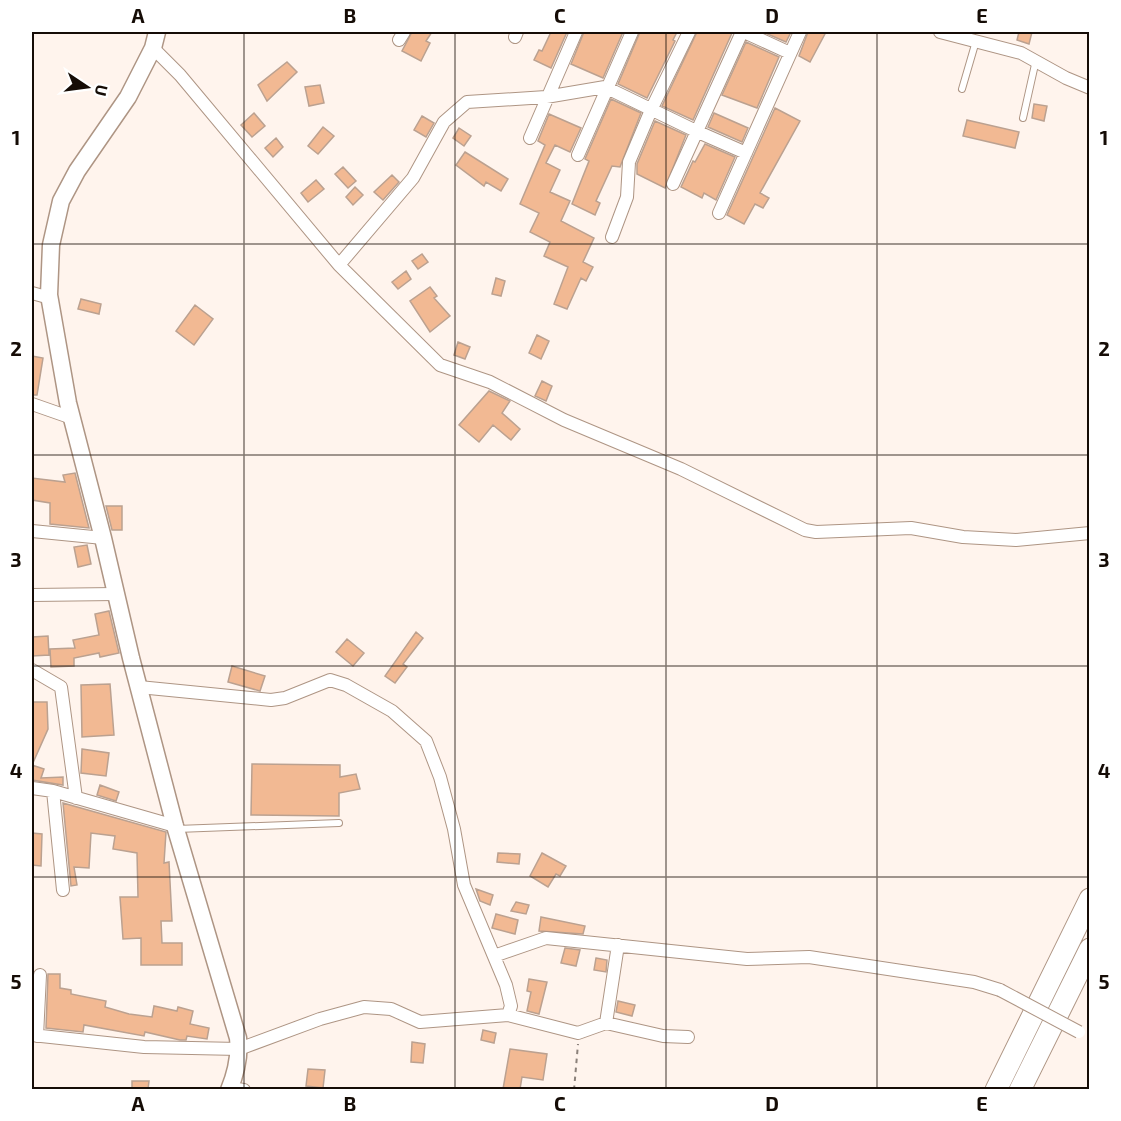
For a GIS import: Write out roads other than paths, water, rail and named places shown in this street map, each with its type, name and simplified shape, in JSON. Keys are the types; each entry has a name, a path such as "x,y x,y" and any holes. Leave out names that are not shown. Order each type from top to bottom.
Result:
{"highway":[{"path":"996,1089 1089,899"},
{"path":"1020,1089 1089,949"}],"street":[{"path":"530,138 576,32"},
{"path":"578,155 605,87 632,32"},
{"path":"612,237 629,188 629,162 651,110 689,32"},
{"path":"673,184 743,32 790,53"},
{"path":"719,213 800,32"},
{"path":"940,32 976,40 1036,59 1066,78 1089,88"},
{"path":"234,1089 239,1049 224,983 176,827 115,594 103,537 72,418 48,276 51,245 62,201 76,171 128,97 155,40 180,75 339,265 429,356 448,369 490,382 564,420 681,469 805,530 816,532 911,528 963,537 1016,540 1089,533"},
{"path":"339,265 413,178 444,122 455,110 467,102 546,97 605,87 746,153"},
{"path":"32,293 50,298"},
{"path":"32,404 72,418"},
{"path":"32,531 103,537"},
{"path":"32,595 115,594"},
{"path":"32,670 61,687 76,798"},
{"path":"139,687 271,700 285,698 330,680 346,685 392,711 426,741 440,777 464,885 509,995 511,1006 508,1015"},
{"path":"32,788 53,791 176,827"},
{"path":"53,791 63,890"},
{"path":"494,956 546,938 747,959 809,957 974,982 1000,990 1084,1034"},
{"path":"606,1023 618,945"},
{"path":"40,975 34,1035 144,1047 239,1049 320,1019 364,1007 391,1009 420,1022 508,1015 578,1033 606,1023 663,1036 688,1037"}],"lane":[{"path":"962,88 976,40"},
{"path":"1023,118 1036,59"},
{"path":"176,827 339,823"}]}
